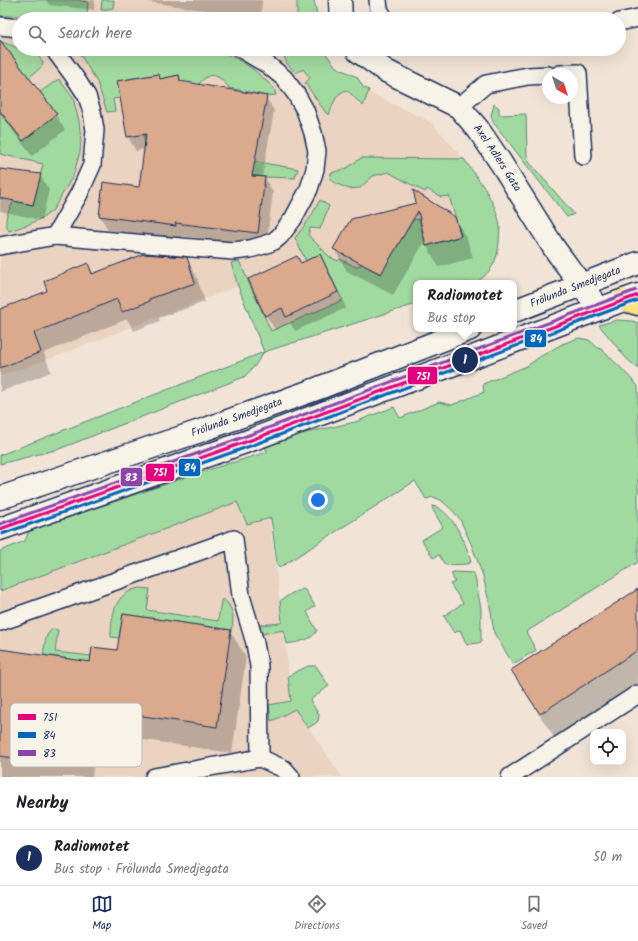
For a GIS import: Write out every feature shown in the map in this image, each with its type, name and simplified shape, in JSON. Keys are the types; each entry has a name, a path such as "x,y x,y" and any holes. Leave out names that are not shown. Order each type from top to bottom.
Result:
{"street":[{"path":"340,0 341,12"},
{"name":"Axel Adlers Gata","path":"365,56 386,71 459,108 478,128 554,248 599,309"},
{"name":"Frölunda Smedjegata","path":"517,310 638,263"},
{"path":"0,529 250,440 599,309 633,300"},
{"name":"Frölunda Smedjegata","path":"0,498 312,391 462,332"}],"lane":[{"path":"378,0 380,12"},
{"path":"626,21 638,18"},
{"path":"0,26 12,27"},
{"path":"55,236 79,194 92,165 95,130 92,112 87,96 59,56"},
{"path":"0,246 55,236 186,248 234,250 250,250 274,241 280,236 293,219 309,189 315,169 317,150 314,132 305,110 296,94 284,78 268,65 253,56"},
{"path":"578,73 583,156"},
{"path":"459,108 486,84 528,76 542,75"},
{"path":"0,622 234,539 241,596 255,643 259,666 260,758"},
{"path":"510,777 638,694"},
{"path":"154,777 260,758 284,769 291,777"}],"shaded area":[{"path":"0,0 306,0 307,12 12,12 12,56 312,56 314,67 433,124 464,159 489,195 496,212 500,226 498,253 492,268 480,280 413,280 413,284 264,352 238,286 52,358 0,376"},
{"path":"263,469 293,705 342,777 0,777 0,575"}],"green space":[{"path":"0,0 77,0 88,2 87,12 12,12 12,16 0,16"},
{"path":"102,0 114,0 113,8 101,10"},
{"path":"297,0 314,0 317,12 297,12"},
{"path":"0,41 12,46 12,56 38,56 43,62 42,66 29,78"},
{"path":"81,56 230,56 237,59 253,69 274,88 276,95 267,96 229,88 221,79 217,77 209,76 205,78 197,87 200,152 298,169 295,178 265,177 184,167 146,158 144,135 171,129 186,108 179,75 160,79 158,74 117,81 120,98 113,99 115,111 107,112 97,82"},
{"path":"284,56 328,56 336,67 357,77 363,87 369,90 363,106 346,90 339,94 329,115 305,83 310,78 303,69 296,73 285,60"},
{"path":"59,79 73,98 79,121 81,140 80,152 73,176 53,210 44,217 9,231 6,219 14,201 33,205 43,164 0,154 0,111 23,141 57,114 40,92"},
{"path":"494,104 499,108 499,115 526,114 527,157 529,162 574,214 567,217 493,122 491,116"},
{"path":"361,158 464,159 491,200 498,218 500,227 499,242 495,261 490,270 479,280 413,280 413,305 264,352 238,286 231,263 239,261 271,331 343,300 320,254 306,261 295,238 310,218 320,200 329,206 320,229 310,228 308,235 330,257 338,261 340,259 356,267 362,264 380,274 413,220 419,219 426,246 461,236 449,196 441,197 427,189 425,192 388,172 373,176 360,188 349,189 330,179 331,173 347,168"},
{"path":"617,320 638,323 638,369 625,357 599,325"},
{"path":"579,338 589,340 601,349 638,386 638,562 526,632 536,650 513,664 494,633 491,611 483,576 460,519 441,500 433,497 426,499 415,481 279,568 277,564 271,518 247,524 237,502 0,591 0,551 25,541 29,531 195,474 267,452 264,444 296,435 355,422 394,407 400,418 439,402 452,405 484,392 483,384 527,366 562,344"},
{"path":"264,352 254,367 244,377 59,449 0,464 0,455"},
{"path":"432,506 439,508 452,520 462,537 471,562 467,564 445,565 439,555 433,558 422,540 443,527"},
{"path":"451,573 474,573 481,609 481,642 467,645 460,630 454,633 444,616 463,603 450,584 455,582"},
{"path":"141,588 150,589 147,610 218,621 222,599 229,604 232,613 233,620 231,630 123,614 119,638 111,637 112,620 116,605 125,594 132,590"},
{"path":"303,589 315,606 307,612 317,631 311,637 287,644 284,630 262,634 260,631 260,625 282,622 280,601 292,593"},
{"path":"53,629 58,630 55,652 91,656 90,662 43,655 46,637"},
{"path":"308,666 316,666 329,686 310,700 319,715 318,721 308,728 295,709 271,721 269,705 291,701 288,676"}],"building":[{"path":"0,40 57,114 23,141 0,111"},
{"path":"159,74 160,79 179,75 180,81 267,96 252,176 265,177 258,233 175,223 176,226 99,216 103,182 139,187 146,134 127,137 117,81"},
{"path":"0,169 41,174 33,205 0,198"},
{"path":"413,190 455,217 461,236 426,246 418,211 381,274 333,249 351,219 416,203"},
{"path":"144,254 187,257 195,283 149,299 150,301 122,312 117,299 34,333 41,352 0,368 0,309 47,291 44,281 88,263 92,274"},
{"path":"320,254 338,292 286,317 282,308 265,316 248,279 297,256 301,263"},
{"path":"638,589 638,650 540,714 511,670"},
{"path":"123,614 231,630 217,727 142,716 142,703 10,703 10,757 0,756 0,649 90,662 92,647 117,650"}],"transit line":[{"name":"83","path":"0,524 249,435 636,290"},
{"name":"751","path":"0,529 251,440 638,295"},
{"name":"84","path":"2,534 253,445 638,300"}],"place":[{"name":"Radiomotet","path":"465,360"}]}
